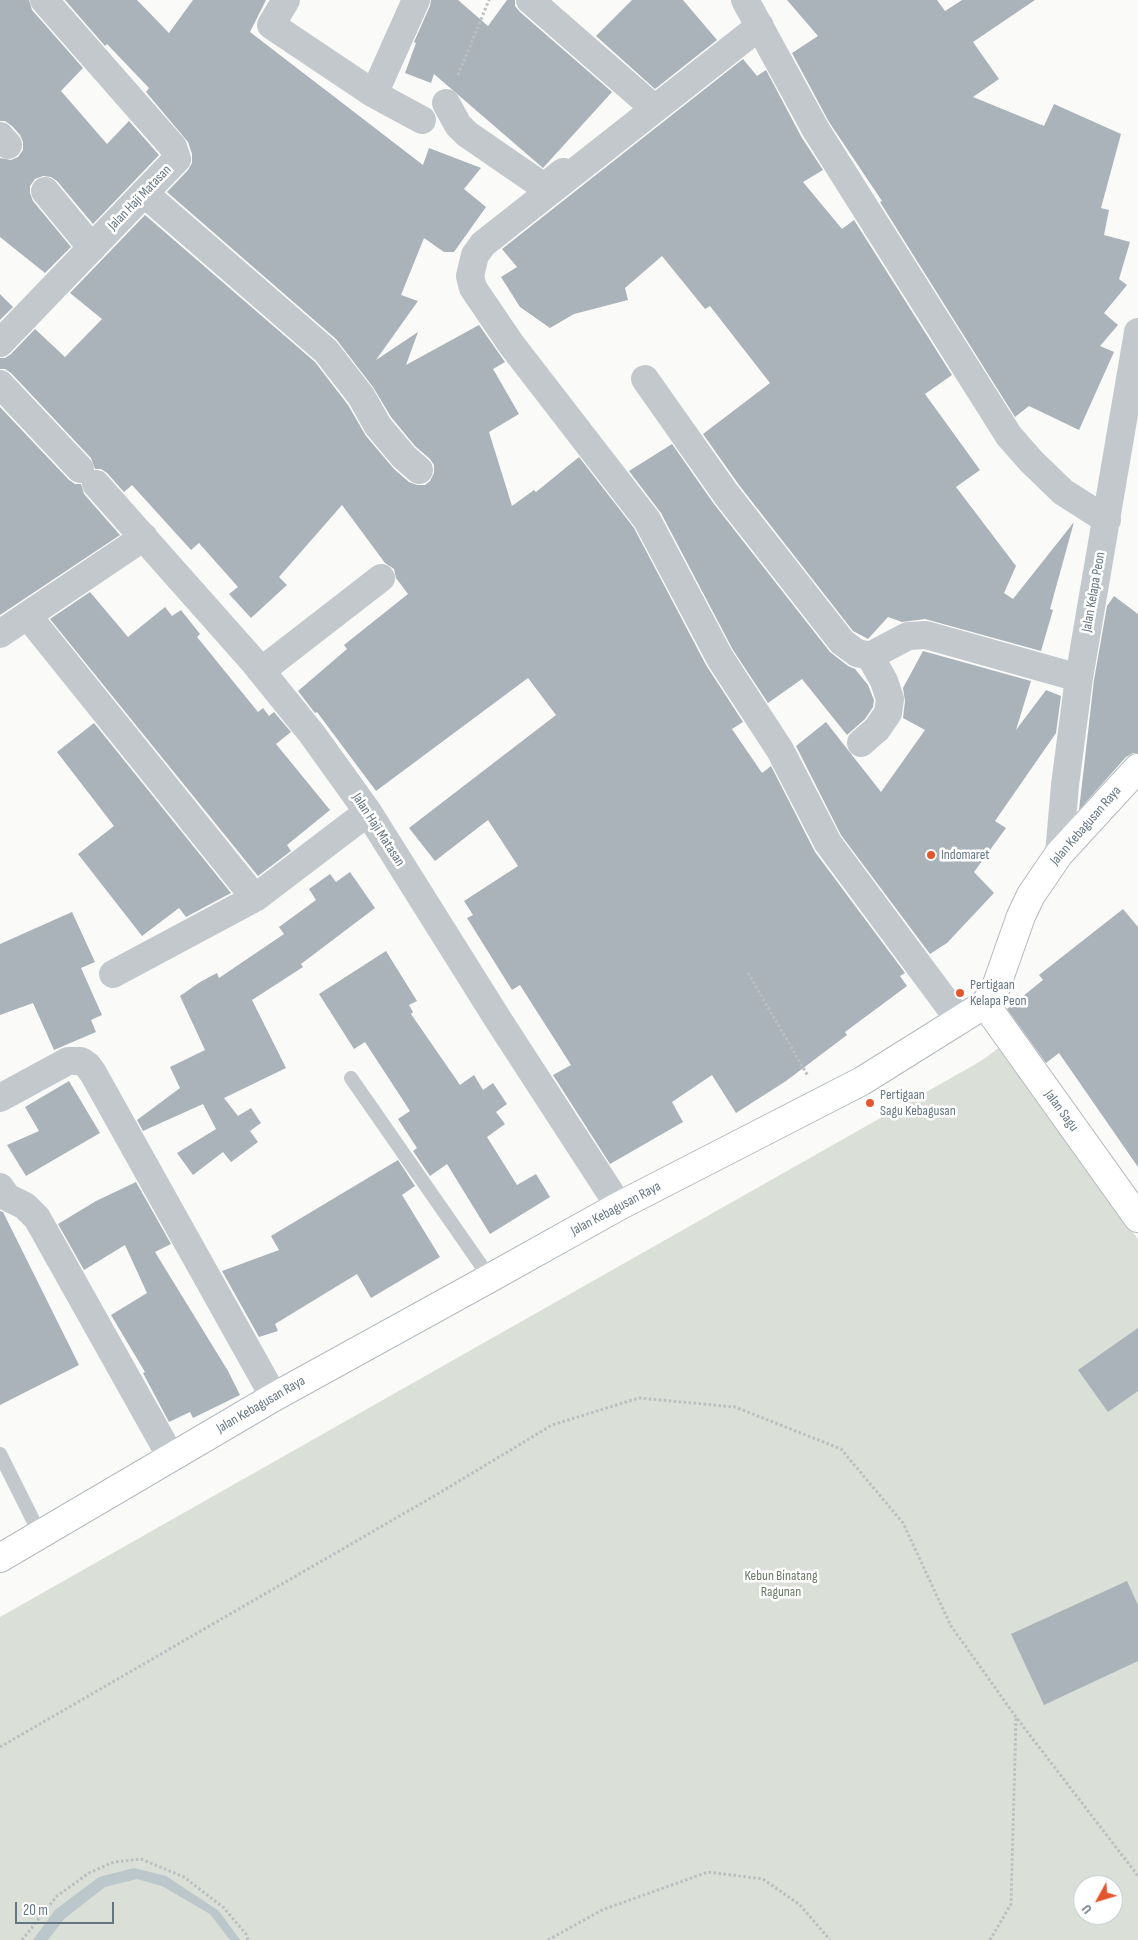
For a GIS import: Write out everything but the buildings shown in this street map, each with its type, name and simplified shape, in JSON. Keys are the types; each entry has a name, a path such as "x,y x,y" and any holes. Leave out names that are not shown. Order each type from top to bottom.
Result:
{"main road":[{"name":"Jalan Kebagusan Raya","path":"0,1558 274,1397 619,1206 862,1081 985,1004 996,988 1030,895 1059,854 1138,768"},
{"name":"Jalan Sagu","path":"985,1004 1138,1218"}],"street":[{"name":"Jalan Haji Matasan","path":"0,343 177,159 173,147 44,0"},
{"path":"286,0 271,25 374,94 422,120"},
{"path":"374,94 416,0"},
{"path":"530,0 647,102"},
{"path":"446,103 458,125 467,134 544,187 753,14"},
{"path":"753,14 816,130 1009,436 1031,461 1063,492 1106,520"},
{"path":"753,14 483,244 475,255 470,276 473,288 511,344 647,520 720,658 780,750 828,843 960,1021"},
{"path":"45,191 92,248"},
{"path":"144,193 326,351 361,396 378,426 404,457 419,470"},
{"name":"Jalan Kelapa Peon","path":"1059,854 1064,785 1079,678 1138,332"},
{"path":"645,379 726,494 842,642 857,653 870,656 908,636 926,635 1079,678"},
{"name":"Jalan Haji Matasan","path":"0,384 144,537 261,671 312,734 368,812 499,1021 619,1206"},
{"path":"0,634 144,537"},
{"path":"261,671 382,578"},
{"path":"28,616 255,898"},
{"path":"861,743 878,729 888,713 890,699 884,681 870,656"},
{"path":"113,974 255,898 368,812"},
{"path":"0,1098 68,1061 81,1061 88,1066 274,1397"},
{"path":"0,1187 8,1197 26,1206 37,1218 171,1457"}],"lane":[{"path":"351,1078 490,1278"},
{"path":"0,1454 40,1534"}],"path":[{"path":"446,103 489,0"},
{"path":"748,973 822,1100"},
{"path":"0,1748 436,1495 552,1425 639,1398 735,1407 841,1449 903,1523 951,1626 1016,1718 1138,1876"},
{"path":"990,1940 1010,1904 1016,1718"},
{"path":"22,1940 57,1896 89,1873 114,1862 141,1859 184,1877 224,1908 246,1934 248,1940"},
{"path":"548,1940 602,1910 708,1872 764,1879 800,1905 830,1940"}],"green space":[{"name":"Kebun Binatang Ragunan","path":"1000,1047 1138,1239 1138,1940 0,1940 0,1617 981,1061"}],"shaded area":[{"path":"134,1868 166,1876 219,1911 240,1940 230,1940 210,1914 162,1886 137,1879 105,1887 64,1919 48,1940 33,1940 55,1910 99,1877"}],"place":[{"name":"Indomaret","path":"931,855"},
{"name":"Pertigaan Kelapa Peon","path":"960,993"},
{"name":"Pertigaan Sagu Kebagusan","path":"870,1103"}]}
